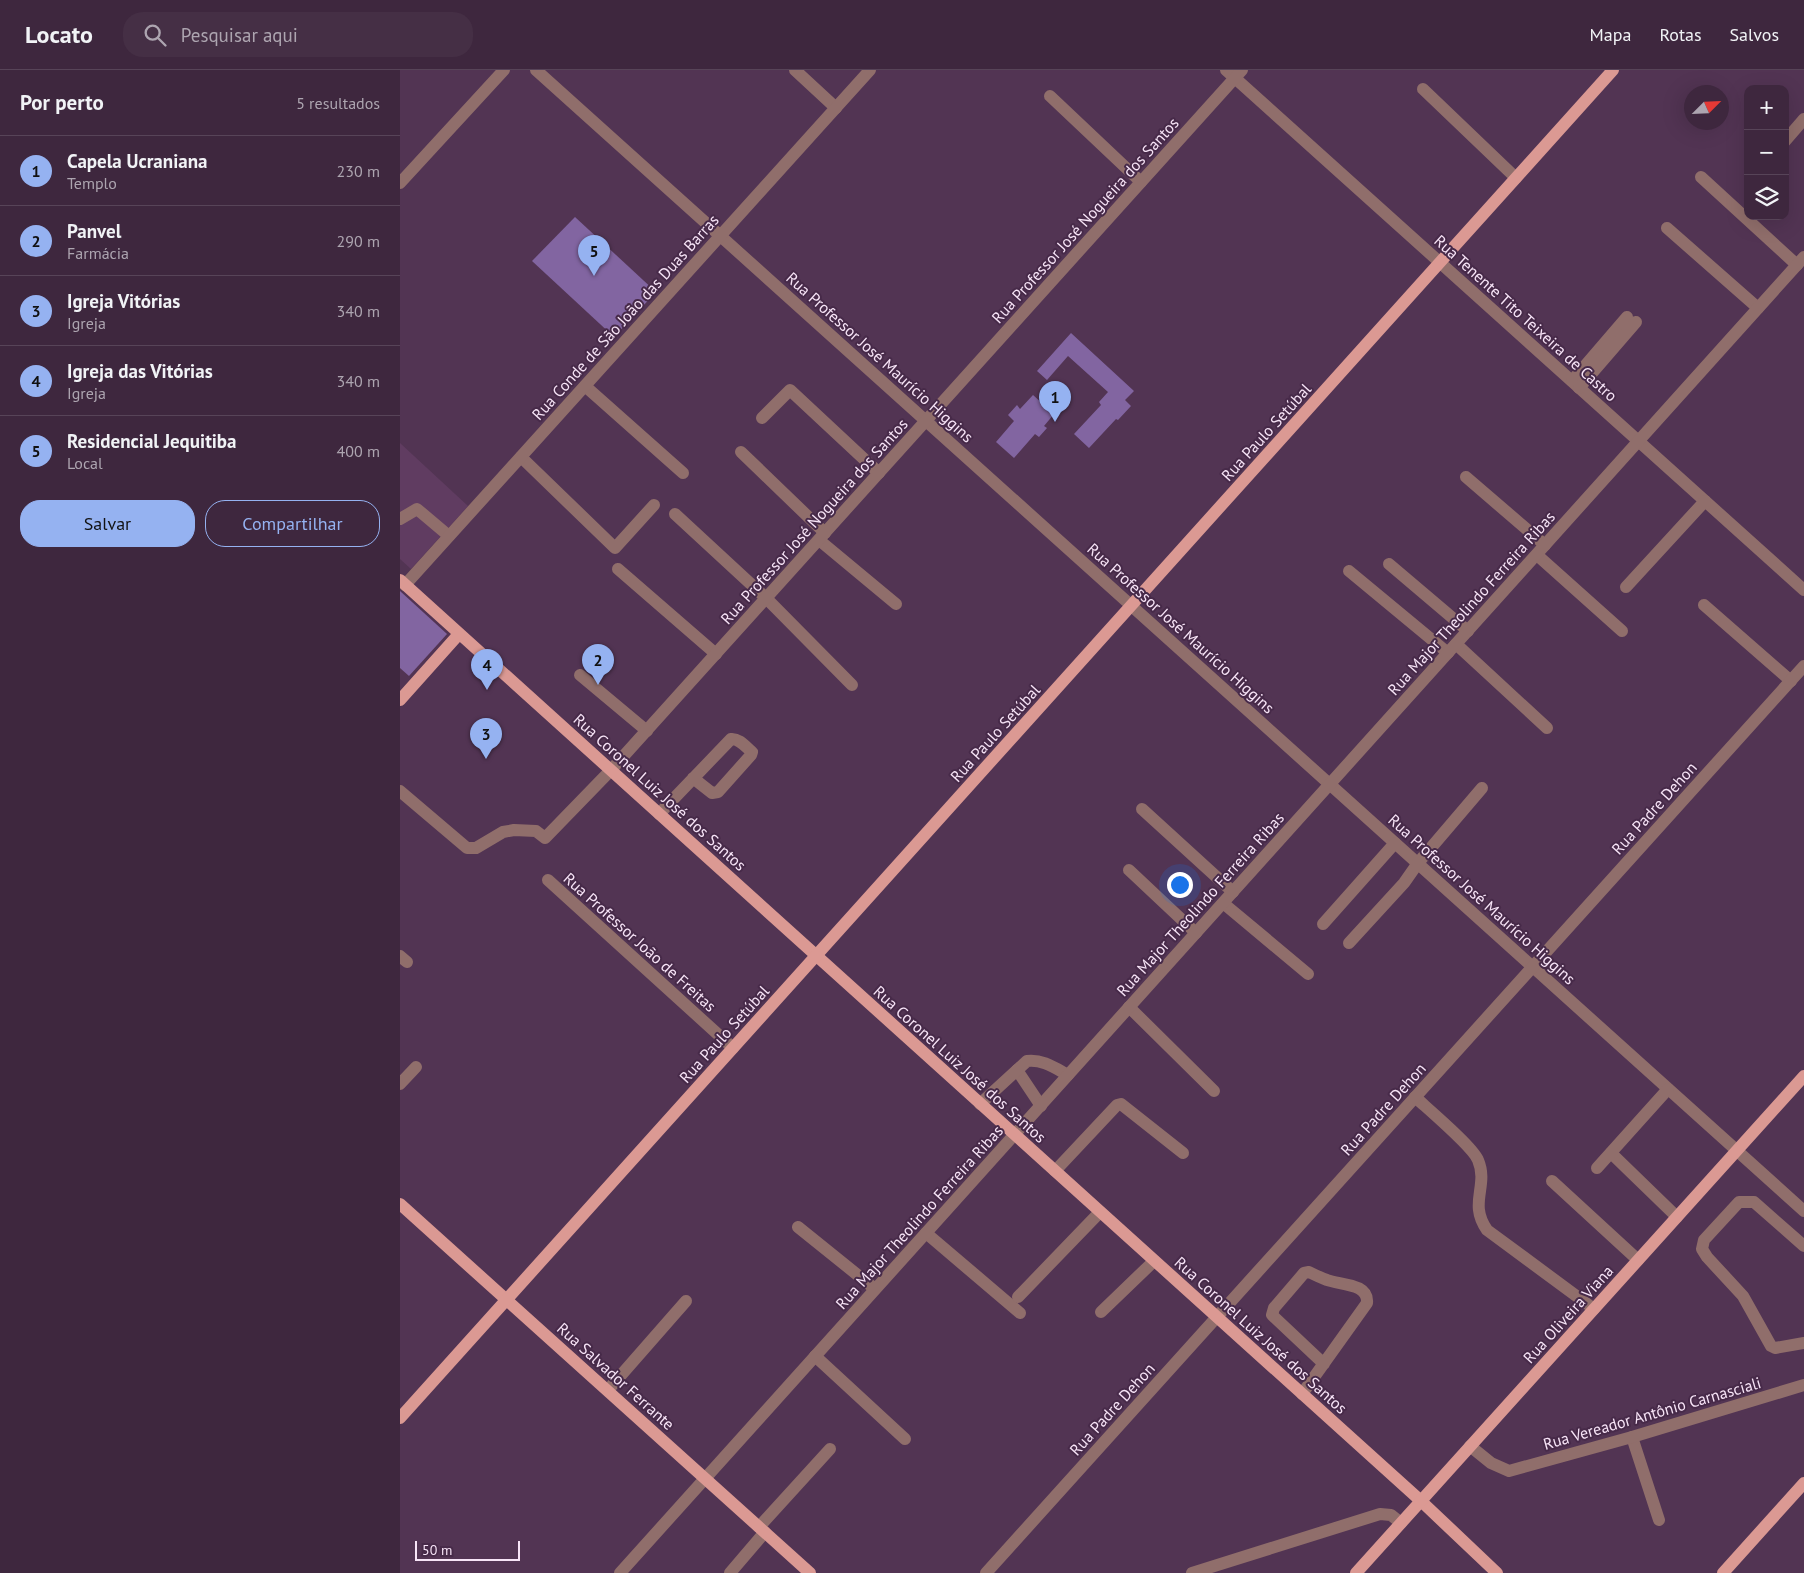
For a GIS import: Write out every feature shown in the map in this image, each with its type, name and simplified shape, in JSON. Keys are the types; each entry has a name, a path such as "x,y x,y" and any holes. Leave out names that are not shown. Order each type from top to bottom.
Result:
{"main road":[{"name":"Rua Paulo Setúbal","path":"400,1418 1613,70"},
{"name":"Rua Coronel Luiz José dos Santos","path":"403,583 1421,1501 1497,1573"},
{"path":"400,700 459,634"},
{"name":"Rua Oliveira Viana","path":"1356,1573 1804,1076"},
{"name":"Rua Salvador Ferrante","path":"400,1204 810,1573"},
{"path":"1723,1573 1804,1483"}],"street":[{"path":"400,183 504,70"},
{"name":"Rua Professor José Maurício Higgins","path":"536,70 1804,1211"},
{"path":"795,70 836,108"},
{"name":"Rua Conde de São João das Duas Barras","path":"403,583 521,457 870,70"},
{"name":"Rua Professor José Nogueira dos Santos","path":"400,791 467,848 471,849 503,832 514,830 536,831 546,838 647,731 1142,182 1234,73"},
{"name":"Rua Tenente Tito Teixeira de Castro","path":"1234,73 1440,262 1804,590"},
{"path":"1423,89 1516,178"},
{"path":"1050,96 1142,182"},
{"path":"1789,136 1804,119"},
{"path":"1701,177 1800,261"},
{"path":"1667,228 1758,308"},
{"name":"Rua Major Theolindo Ferreira Ribas","path":"620,1573 1800,261"},
{"path":"1576,384 1632,319"},
{"path":"585,386 683,473"},
{"path":"762,418 790,390 879,473"},
{"path":"741,452 822,536 896,604"},
{"path":"521,457 615,548 654,505"},
{"path":"1466,477 1546,545"},
{"path":"1626,587 1705,501"},
{"path":"400,519 417,509 449,536"},
{"path":"675,514 766,598 852,685"},
{"path":"1537,555 1622,631"},
{"path":"1389,564 1468,631"},
{"path":"618,569 716,654"},
{"path":"1349,571 1452,649 1547,728"},
{"path":"1704,605 1791,681"},
{"name":"Rua Padre Dehon","path":"986,1573 1804,666"},
{"path":"580,675 647,731"},
{"path":"659,814 693,778 731,739 734,738 752,752 751,756 715,793 712,793 693,778"},
{"path":"1349,943 1404,883 1418,863 1482,788"},
{"path":"1142,809 1233,892"},
{"path":"1323,924 1395,843"},
{"path":"1129,870 1196,933"},
{"name":"Rua Professor João de Freitas","path":"548,880 733,1048"},
{"path":"1223,903 1308,974"},
{"path":"1129,1007 1214,1091"},
{"path":"980,1104 1026,1061 1043,1062 1068,1075"},
{"path":"400,1084 416,1067"},
{"path":"1017,1070 1040,1106"},
{"path":"1597,1168 1668,1089"},
{"path":"1416,1097 1478,1158 1482,1176 1478,1204 1480,1220 1487,1230 1594,1309"},
{"path":"1055,1171 1117,1105 1121,1104 1183,1153"},
{"path":"1611,1153 1677,1217"},
{"path":"1552,1181 1638,1260"},
{"path":"1804,1246 1754,1202 1745,1201 1739,1202 1704,1240 1702,1249 1743,1296 1771,1346 1774,1348 1804,1344"},
{"path":"1018,1297 1100,1212"},
{"path":"798,1227 875,1289"},
{"path":"926,1233 1020,1313"},
{"path":"1101,1312 1154,1260"},
{"path":"1302,1394 1324,1364 1367,1303 1368,1297 1365,1292 1353,1286 1328,1281 1309,1272 1304,1273 1274,1308 1272,1315 1324,1364"},
{"path":"608,1390 686,1301"},
{"path":"815,1356 905,1439"},
{"name":"Rua Vereador Antônio Carnasciali","path":"1470,1446 1491,1463 1509,1471 1632,1437 1804,1385"},
{"path":"1632,1437 1658,1520"},
{"path":"730,1573 762,1530 830,1449"},
{"path":"1192,1573 1380,1514 1391,1515 1401,1523"}],"shaded area":[{"path":"400,443 468,506 411,569 400,559"}],"building":[{"path":"575,217 656,292 614,337 532,261"},
{"path":"1071,333 1134,391 1125,400 1131,406 1089,448 1074,434 1101,405 1099,402 1108,392 1068,356 1047,380 1037,371"},
{"path":"1033,395 1054,414 1044,426 1047,428 1039,437 1035,434 1014,458 996,442 1014,421 1008,415 1017,405 1020,409"},
{"path":"400,591 447,634 409,676 400,668"}],"place":[{"name":"Residencial Jequitiba","path":"594,276"},
{"name":"Capela Ucraniana","path":"1055,422"},
{"name":"Panvel","path":"598,685"},
{"name":"Igreja das Vitórias","path":"487,690"},
{"name":"Igreja Vitórias","path":"486,759"}]}
